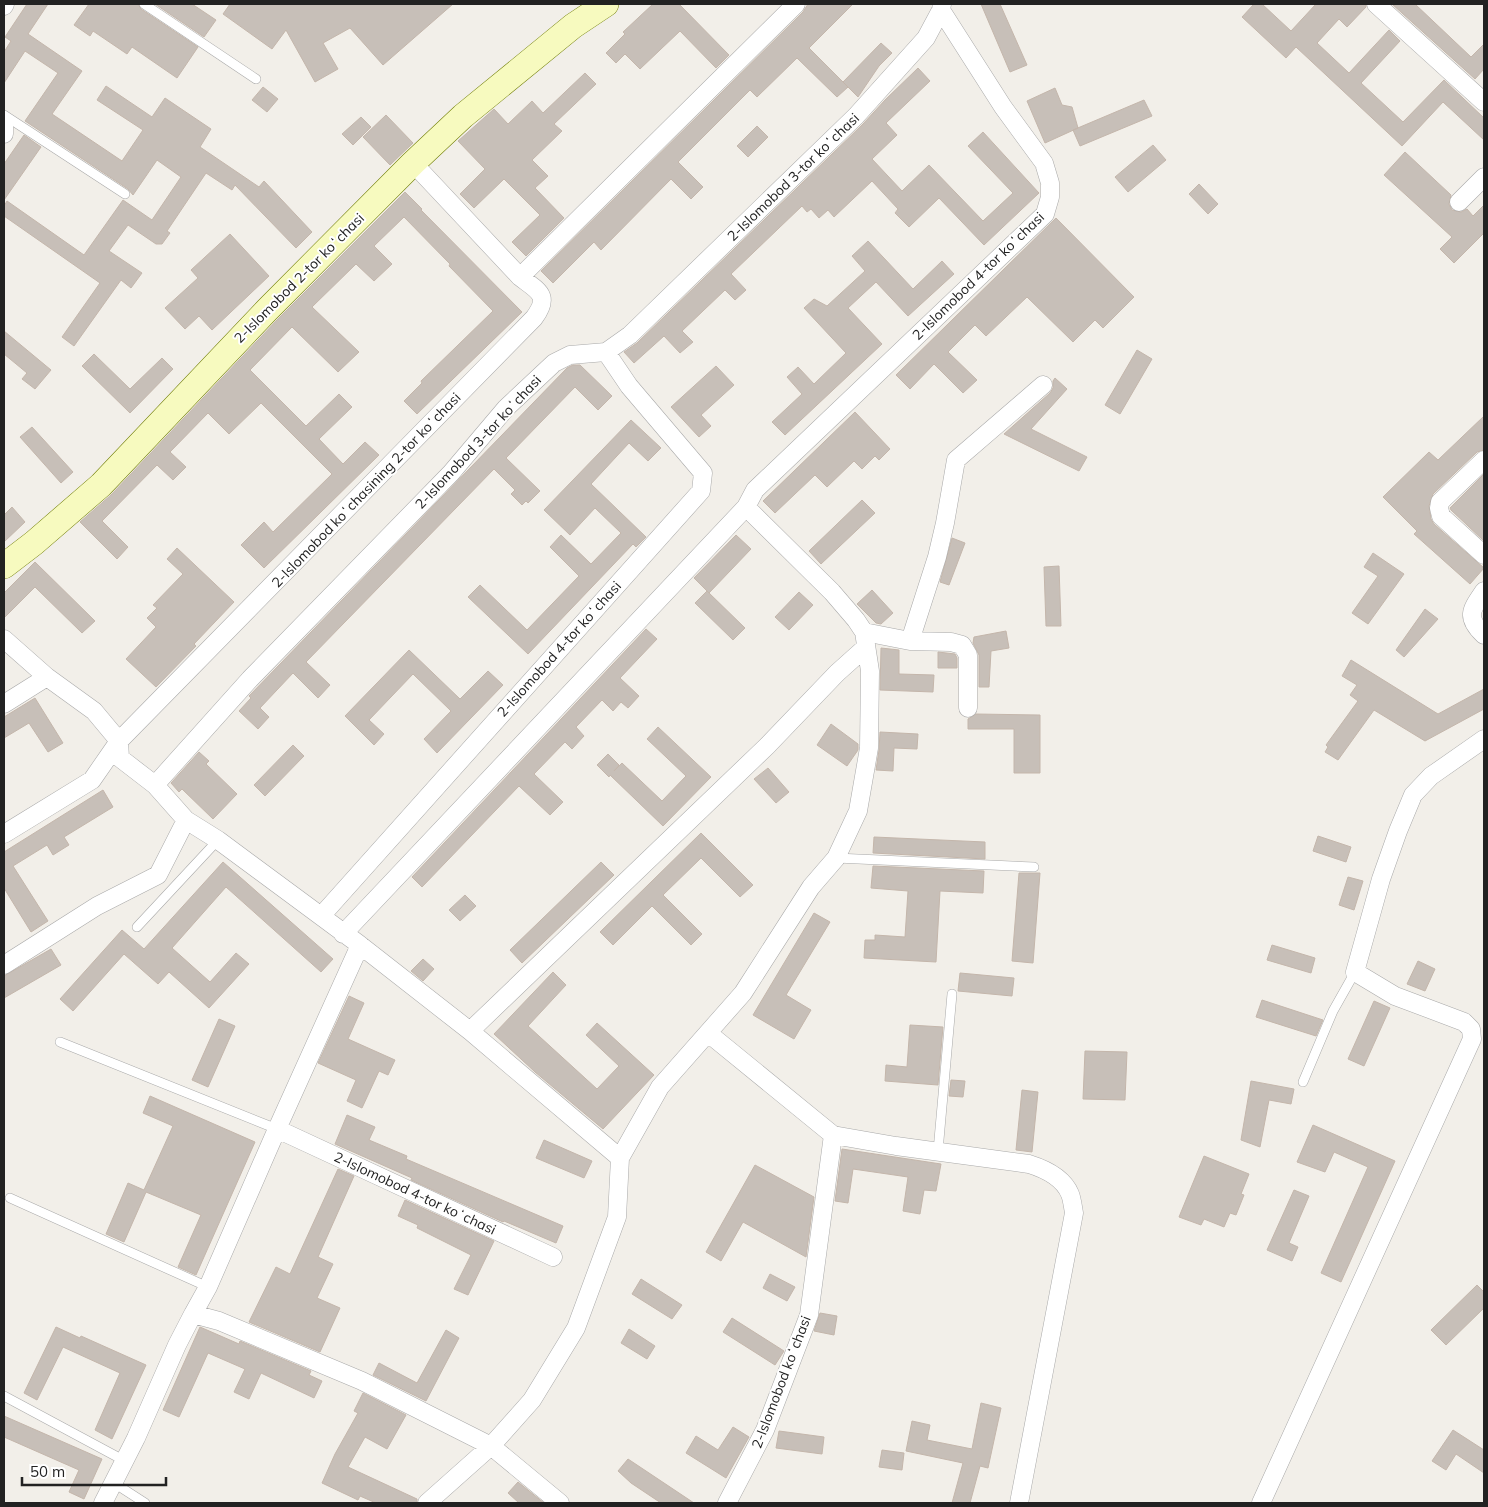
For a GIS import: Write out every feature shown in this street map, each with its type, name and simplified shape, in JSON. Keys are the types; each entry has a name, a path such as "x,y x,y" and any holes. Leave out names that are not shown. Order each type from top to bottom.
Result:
{"street":[{"name":"2-Islomobod 2-tor koʻchasi","path":"4,566 34,543 100,485 267,310 413,163 470,110 573,26 606,4"},
{"path":"520,277 796,4"},
{"path":"1376,4 1484,102"},
{"name":"2-Islomobod 3-tor koʻchasi","path":"155,785 250,679 450,473 506,408 554,363 570,355 606,352 630,335 856,116 926,38 941,7"},
{"name":"2-Islomobod 4-tor koʻchasi","path":"343,934 746,507 754,490 1045,214 1050,197 1050,183 1044,163 1003,107 941,7"},
{"path":"4,125 4,134"},
{"name":"2-Islomobod koʻchasining 2-tor koʻchasi","path":"4,834 92,780 119,741 534,318 541,308 542,301 539,292 520,277 413,163"},
{"path":"1459,202 1484,177"},
{"name":"2-Islomobod 4-tor koʻchasi","path":"322,915 701,491 703,472 629,386 606,352"},
{"path":"910,641 937,557 956,460 1044,386"},
{"path":"1484,460 1440,502 1439,508 1441,516 1484,555"},
{"path":"426,1503 491,1446 532,1400 576,1328 616,1217 620,1158 660,1086 743,993 811,887 836,858 858,811 869,748 870,671 862,633 832,592 746,507"},
{"path":"1484,591 1472,609 1472,618 1476,627 1484,635"},
{"path":"862,633 910,641 952,642 962,645 968,655 968,708"},
{"path":"470,1031 767,746 837,673 862,633"},
{"path":"4,639 47,677 94,711 119,741 120,758 155,785 186,820 218,840 322,915 343,934 360,945 470,1031 620,1158"},
{"path":"4,704 47,677"},
{"path":"1261,1503 1472,1039 1471,1029 1464,1022 1395,996 1355,972 1381,879 1398,831 1414,795 1431,776 1484,739"},
{"path":"4,965 98,906 158,875 186,820"},
{"path":"103,1503 125,1461 177,1345 208,1286 360,945"},
{"path":"708,1033 833,1135 1029,1164 1045,1169 1057,1177 1070,1193 1074,1213 1018,1503"},
{"name":"2-Islomobod 4-tor koʻchasi","path":"277,1128 553,1257"},
{"name":"2-Islomobod koʻchasi","path":"728,1503 766,1430 809,1315 833,1135"},
{"path":"193,1314 219,1321 362,1381 491,1446 560,1503"}],"lane":[{"path":"144,4 256,79"},
{"path":"4,115 125,194"},
{"path":"137,927 218,840"},
{"path":"836,858 1034,867"},
{"path":"1303,1082 1333,1011 1355,972"},
{"path":"938,1151 952,994"},
{"path":"60,1042 277,1128"},
{"path":"10,1198 208,1286"},
{"path":"4,1396 125,1461"},
{"path":"114,1483 145,1503"}],"building":[{"path":"27,4 48,4 28,34 82,71 52,114 122,161 143,130 97,100 106,86 152,117 165,98 211,129 200,147 259,187 264,181 312,232 296,248 235,185 232,190 206,173 167,231 170,233 162,244 156,244 128,225 109,251 142,273 131,288 121,280 74,346 62,337 100,283 4,216 4,206 7,201 84,255 123,200 152,220 181,177 157,160 133,195 128,189 25,121 58,73 25,51 4,83 4,52 11,41 5,37"},
{"path":"89,4 138,4 141,9 198,47 177,78 132,47 127,54 93,31 90,36 74,25"},
{"path":"155,4 192,4 216,20 204,37"},
{"path":"230,4 453,4 383,65 350,28 323,43 338,69 315,82 286,30 272,49 223,14"},
{"path":"653,4 679,4 729,55 716,68 680,31 640,69 625,54 616,63 606,53 625,34 623,32"},
{"path":"808,4 853,4 809,48 848,87 837,97 797,58 757,97 750,90 678,162 703,187 691,199 671,179 601,250 594,242 553,283 541,271 803,12"},
{"path":"981,4 1000,4 1027,65 1010,72"},
{"path":"1254,4 1262,4 1291,31 1316,4 1366,4 1366,7 1347,27 1339,19 1317,43 1349,73 1389,30 1400,41 1361,83 1403,122 1444,80 1484,118 1484,140 1443,102 1402,146 1296,47 1286,58 1242,17"},
{"path":"1392,4 1415,4 1471,57 1484,44 1484,69 1475,79"},
{"path":"881,43 892,53 879,66 858,97 843,82"},
{"path":"918,68 930,81 886,123 897,135 872,159 902,191 929,165 983,221 1013,193 968,146 983,132 1039,193 984,245 939,198 909,227 895,213 898,209 872,181 834,217 828,210 819,218 811,209 807,212 802,206 731,274 746,290 735,300 725,290 682,331 693,342 680,353 664,336 634,363 624,352 637,343 863,124"},
{"path":"585,73 596,84 554,124 562,131 532,160 548,176 535,188 564,218 526,256 512,242 540,215 504,179 474,208 460,194 485,169 458,141 494,109 508,124 532,101 543,113"},
{"path":"263,87 278,99 267,112 252,100"},
{"path":"1055,88 1062,105 1072,107 1078,128 1045,143 1027,101"},
{"path":"1144,100 1152,116 1080,146 1073,130"},
{"path":"386,115 413,143 390,165 363,137"},
{"path":"361,117 371,127 353,145 342,134"},
{"path":"757,126 768,137 748,157 737,146"},
{"path":"24,135 41,147 4,200 4,164"},
{"path":"1153,145 1166,160 1128,192 1115,177"},
{"path":"1405,152 1451,195 1449,204 1452,210 1461,212 1467,209 1473,216 1484,205 1484,233 1454,263 1440,249 1452,237 1384,175"},
{"path":"1199,184 1218,204 1208,214 1189,194"},
{"path":"405,192 522,312 417,414 404,401 422,383 421,381 493,311 404,217 374,246 392,264 374,281 356,264 312,307 359,352 338,372 292,327 250,370 306,426 339,394 352,407 319,439 343,464 365,442 379,455 264,568 241,545 264,522 273,532 332,474 261,403 229,434 208,413 170,452 186,467 173,480 157,465 102,521 128,547 117,559 80,522 111,495 277,320"},
{"path":"1056,218 1134,297 1103,328 1095,320 1073,342 1027,297 986,336 975,325 948,352 977,380 963,393 934,364 910,389 896,375"},
{"path":"230,234 269,276 212,330 199,316 185,329 165,308 198,278 191,270"},
{"path":"868,241 913,289 942,261 954,274 908,316 876,282 848,308 882,344 785,435 772,422 802,394 787,377 798,367 814,384 846,353 804,308 814,299 827,306 865,271 852,256"},
{"path":"4,331 51,370 35,389 22,379 27,373 4,354"},
{"path":"1137,350 1152,359 1120,414 1105,405"},
{"path":"94,354 130,389 162,358 173,369 130,413 82,366"},
{"path":"573,365 580,365 612,396 598,410 575,387 506,458 540,491 528,503 526,501 522,505 511,494 515,490 494,469 306,662 330,685 318,698 293,673 260,708 269,717 258,729 239,711 251,698 249,696 567,368"},
{"path":"716,366 734,385 701,415 711,426 699,437 671,407"},
{"path":"1055,378 1067,389 1031,429 1087,457 1079,471 1004,434 1050,393"},
{"path":"855,412 890,449 879,460 875,456 862,469 854,461 827,487 815,475 775,513 763,501"},
{"path":"1484,416 1484,450 1477,452 1433,494 1429,506 1431,519 1434,524 1484,568 1470,584 1414,534 1417,531 1383,497 1429,452 1438,460"},
{"path":"631,420 661,448 648,461 629,443 591,484 646,537 636,547 633,544 528,654 468,597 480,585 527,630 579,576 550,547 561,535 591,564 621,533 595,508 570,535 544,510"},
{"path":"32,427 73,472 61,483 20,437"},
{"path":"1484,474 1484,541 1450,508"},
{"path":"862,500 875,513 821,564 809,551"},
{"path":"12,507 25,522 4,542 4,515"},
{"path":"736,535 751,549 709,593 694,578"},
{"path":"952,538 965,543 949,585 940,582"},
{"path":"177,548 234,602 194,644 196,646 156,687 126,659 156,627 147,618 157,608 153,605 183,574 167,559"},
{"path":"1373,553 1404,574 1368,624 1352,613 1378,576 1364,567"},
{"path":"35,562 95,621 82,633 35,587 4,618 4,593"},
{"path":"1059,566 1061,626 1046,626 1044,567"},
{"path":"872,590 893,613 881,624 876,623 857,604"},
{"path":"707,591 745,628 733,640 695,603"},
{"path":"799,592 813,605 789,630 775,617"},
{"path":"1425,609 1438,619 1404,657 1396,650"},
{"path":"646,629 657,639 620,678 639,696 628,708 621,702 613,711 602,700 576,727 584,736 572,749 565,742 534,774 563,802 550,815 519,786 422,887 412,877"},
{"path":"1006,631 1009,648 991,651 989,687 979,687 979,655 973,643 974,637"},
{"path":"881,648 899,650 899,674 934,675 933,692 880,690"},
{"path":"409,650 460,699 488,671 503,685 437,753 424,739 451,711 413,674 369,720 384,734 374,745 345,716"},
{"path":"938,652 955,654 957,668 938,668"},
{"path":"1351,660 1438,714 1484,689 1484,709 1425,741 1374,710 1338,760 1325,752 1328,747 1326,745 1358,701 1350,695 1357,685 1342,676"},
{"path":"35,698 63,743 48,752 29,723 4,738 4,717"},
{"path":"976,714 1040,715 1040,773 1014,773 1014,729 968,729 968,719"},
{"path":"831,724 858,744 858,750 847,766 817,745"},
{"path":"658,727 711,777 663,826 597,765 608,754 619,765 614,771 622,763 662,801 686,776 647,739"},
{"path":"880,732 918,734 917,749 894,748 893,771 876,770"},
{"path":"293,745 304,756 265,796 254,785"},
{"path":"199,752 209,761 206,764 237,794 213,819 182,789 179,792 171,783"},
{"path":"768,768 789,792 776,803 754,779"},
{"path":"103,790 113,807 64,837 69,845 53,855 47,845 13,866 48,921 31,932 4,888 4,852"},
{"path":"701,833 753,885 740,897 701,858 663,895 702,934 691,945 652,906 613,945 600,932"},
{"path":"1318,836 1351,847 1346,862 1313,851"},
{"path":"874,837 985,842 985,859 873,853"},
{"path":"223,862 333,959 321,972 226,887 172,948 210,982 236,953 249,964 209,1008 169,972 158,984 124,954 73,1011 60,999 122,930 144,949"},
{"path":"601,862 614,875 522,963 510,950"},
{"path":"873,866 984,871 983,893 940,891 936,962 864,958 865,940 875,940 875,935 905,937 908,891 871,888"},
{"path":"1019,873 1040,873 1033,963 1012,961"},
{"path":"1348,877 1363,881 1354,910 1339,905"},
{"path":"465,895 476,906 460,921 449,910"},
{"path":"814,913 830,922 786,995 811,1010 794,1039 753,1015"},
{"path":"1272,945 1315,958 1311,973 1267,960"},
{"path":"51,949 61,965 4,998 4,976"},
{"path":"423,959 434,969 423,981 411,971"},
{"path":"1418,961 1435,969 1425,991 1407,984"},
{"path":"553,972 566,985 528,1026 597,1089 619,1066 586,1035 597,1023 654,1075 603,1129 535,1072 494,1034"},
{"path":"960,973 1014,978 1012,996 958,991"},
{"path":"349,996 364,1003 348,1039 395,1060 388,1075 379,1071 362,1108 347,1101 356,1080 318,1063"},
{"path":"1262,1000 1323,1020 1316,1036 1256,1017"},
{"path":"1374,1001 1390,1008 1364,1066 1348,1059"},
{"path":"219,1019 235,1026 208,1087 192,1080"},
{"path":"910,1025 943,1027 938,1085 885,1081 886,1065 907,1067"},
{"path":"1085,1051 1127,1052 1125,1100 1083,1099"},
{"path":"951,1080 965,1081 963,1097 949,1096"},
{"path":"1251,1081 1294,1089 1291,1104 1269,1100 1260,1147 1241,1140"},
{"path":"1022,1090 1038,1092 1032,1152 1016,1150"},
{"path":"150,1096 255,1142 196,1275 178,1267 201,1215 146,1192 124,1242 106,1234 128,1183 144,1190 173,1126 143,1113"},
{"path":"347,1115 375,1127 369,1140 407,1156 406,1159 563,1226 556,1243 503,1222 411,1180 412,1178 335,1144"},
{"path":"1313,1125 1395,1161 1341,1282 1321,1273 1368,1167 1334,1152 1325,1172 1297,1162"},
{"path":"544,1140 592,1161 584,1178 536,1158"},
{"path":"842,1149 941,1164 936,1191 924,1190 920,1214 903,1211 908,1177 853,1169 848,1203 835,1201"},
{"path":"1204,1156 1249,1174 1241,1194 1244,1195 1236,1215 1230,1213 1224,1227 1204,1219 1201,1225 1179,1217"},
{"path":"755,1165 814,1197 806,1257 743,1222 721,1261 706,1252"},
{"path":"338,1169 354,1176 318,1257 333,1264 317,1298 340,1308 320,1352 249,1322 276,1267 290,1274"},
{"path":"1294,1190 1309,1196 1289,1243 1298,1247 1292,1261 1267,1250"},
{"path":"405,1200 494,1241 468,1295 454,1289 471,1255 417,1228 418,1225 398,1216"},
{"path":"770,1274 795,1287 787,1301 763,1288"},
{"path":"641,1279 682,1305 672,1319 632,1294"},
{"path":"1477,1285 1484,1292 1484,1308 1446,1345 1431,1330"},
{"path":"820,1313 837,1316 834,1335 814,1331"},
{"path":"732,1318 784,1351 775,1365 723,1332"},
{"path":"56,1327 146,1365 112,1439 95,1430 120,1373 63,1347 37,1400 24,1393"},
{"path":"200,1327 239,1344 240,1341 311,1371 309,1375 322,1381 314,1398 261,1373 249,1399 234,1392 245,1369 208,1353 179,1417 163,1410"},
{"path":"629,1329 655,1346 647,1359 621,1343"},
{"path":"446,1330 459,1338 426,1401 373,1375 379,1363 417,1383"},
{"path":"363,1393 406,1415 387,1449 365,1437 348,1467 417,1499 417,1503 376,1503 360,1496 358,1500 322,1483 335,1454 358,1413 354,1411"},
{"path":"981,1403 1001,1408 988,1468 980,1466 970,1503 952,1503 963,1463 906,1451 912,1421 930,1425 927,1440 972,1449"},
{"path":"4,1416 102,1459 84,1499 69,1492 79,1470 4,1437"},
{"path":"733,1427 749,1437 726,1478 686,1453 696,1436 718,1450"},
{"path":"1453,1430 1484,1450 1484,1473 1456,1454 1446,1470 1432,1461"},
{"path":"779,1431 824,1437 822,1454 776,1448"},
{"path":"882,1450 904,1453 902,1470 879,1467"},
{"path":"628,1459 694,1503 661,1503 631,1483 618,1471"},
{"path":"518,1482 544,1503 519,1503 508,1493"}]}
